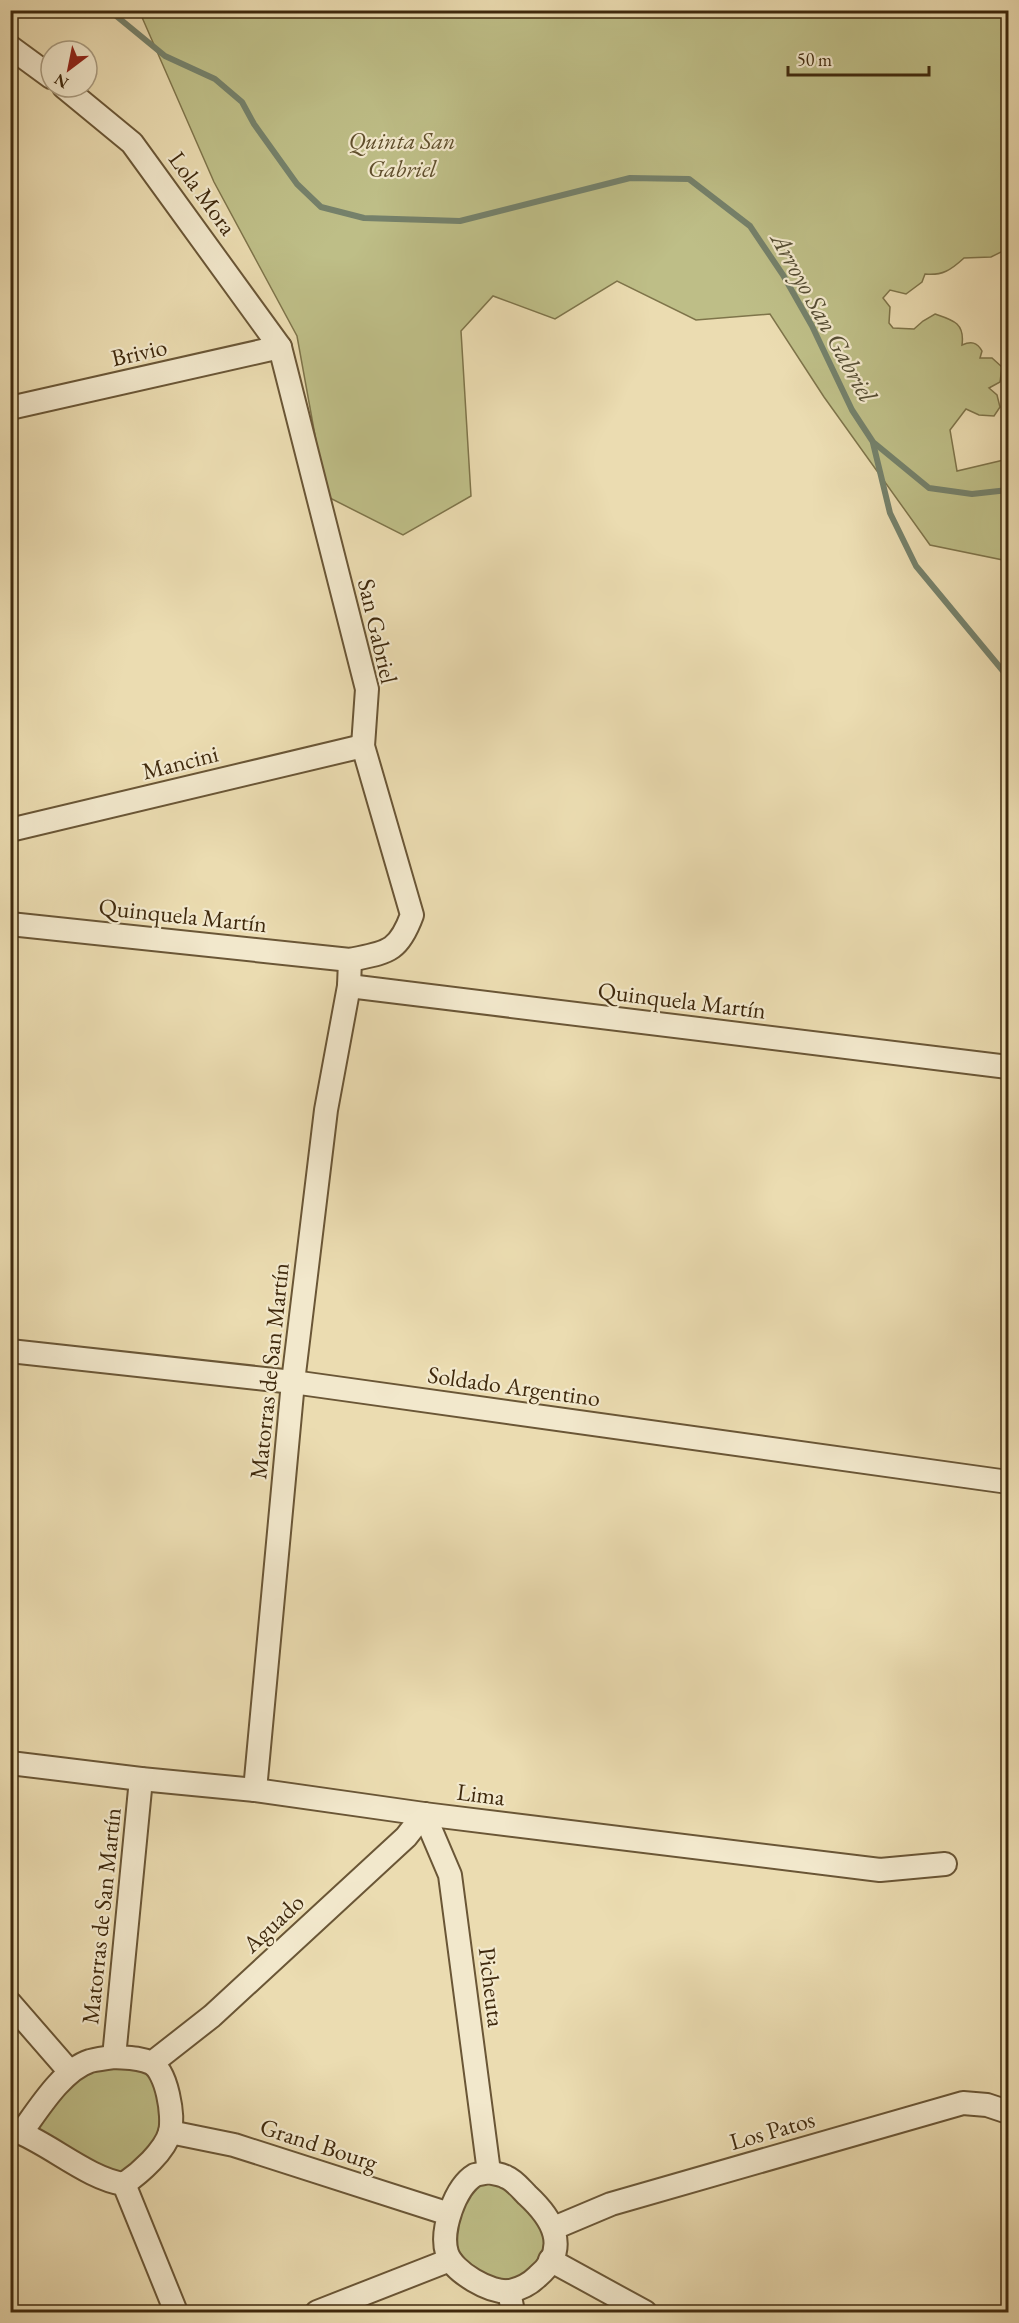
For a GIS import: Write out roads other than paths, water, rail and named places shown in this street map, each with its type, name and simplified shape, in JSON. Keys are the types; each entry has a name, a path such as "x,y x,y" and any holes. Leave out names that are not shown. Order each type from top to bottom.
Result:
{"street":[{"path":"10,47 39,68"},
{"name":"Lola Mora","path":"79,99 132,143 280,347"},
{"name":"Brivio","path":"10,408 280,347"},
{"name":"San Gabriel","path":"280,347 367,689 363,746 412,915 405,934 390,951 350,960"},
{"name":"Mancini","path":"10,830 363,746"},
{"name":"Quinquela Martín","path":"10,924 350,960"},
{"name":"Matorras de San Martín","path":"255,1790 293,1382 326,1110 349,986 350,960"},
{"name":"Quinquela Martín","path":"349,986 1008,1067"},
{"name":"Soldado Argentino","path":"10,1351 293,1382 1008,1482"},
{"name":"Lima","path":"10,1763 255,1790 424,1814 880,1870 945,1864"},
{"name":"Matorras de San Martín","path":"114,2057 141,1779"},
{"name":"Aguado","path":"153,2063 212,2016 406,1837 424,1814"},
{"name":"Picheuta","path":"424,1814 450,1875 489,2172"},
{"path":"10,2003 70,2072"},
{"path":"114,2057 134,2058 153,2063 168,2090 170,2132 158,2153 124,2184 110,2182 97,2176 44,2143 16,2134 70,2072 89,2061 114,2057"},
{"name":"Los Patos","path":"554,2228 611,2204 963,2103 987,2105 1008,2112"},
{"name":"Grand Bourg","path":"170,2132 234,2145 449,2214"},
{"path":"489,2172 508,2177 542,2209 554,2228 556,2243 550,2260 540,2275 511,2302 493,2289 457,2270 446,2252 449,2214 461,2190 475,2176 489,2172"},
{"path":"124,2184 176,2313"},
{"path":"317,2313 450,2260"},
{"path":"550,2260 645,2313"}],"waterway":[{"name":"Arroyo San Gabriel","path":"109,10 165,56 215,79 242,102 254,124 297,184 321,207 364,218 460,221 630,178 689,179 750,226 783,275 812,326 852,410 873,442 929,488 972,494 1008,490"},
{"path":"873,443 890,513 916,566 1008,677"}],"park label":[{"name":"Quinta San Gabriel","path":"402,154"}]}
